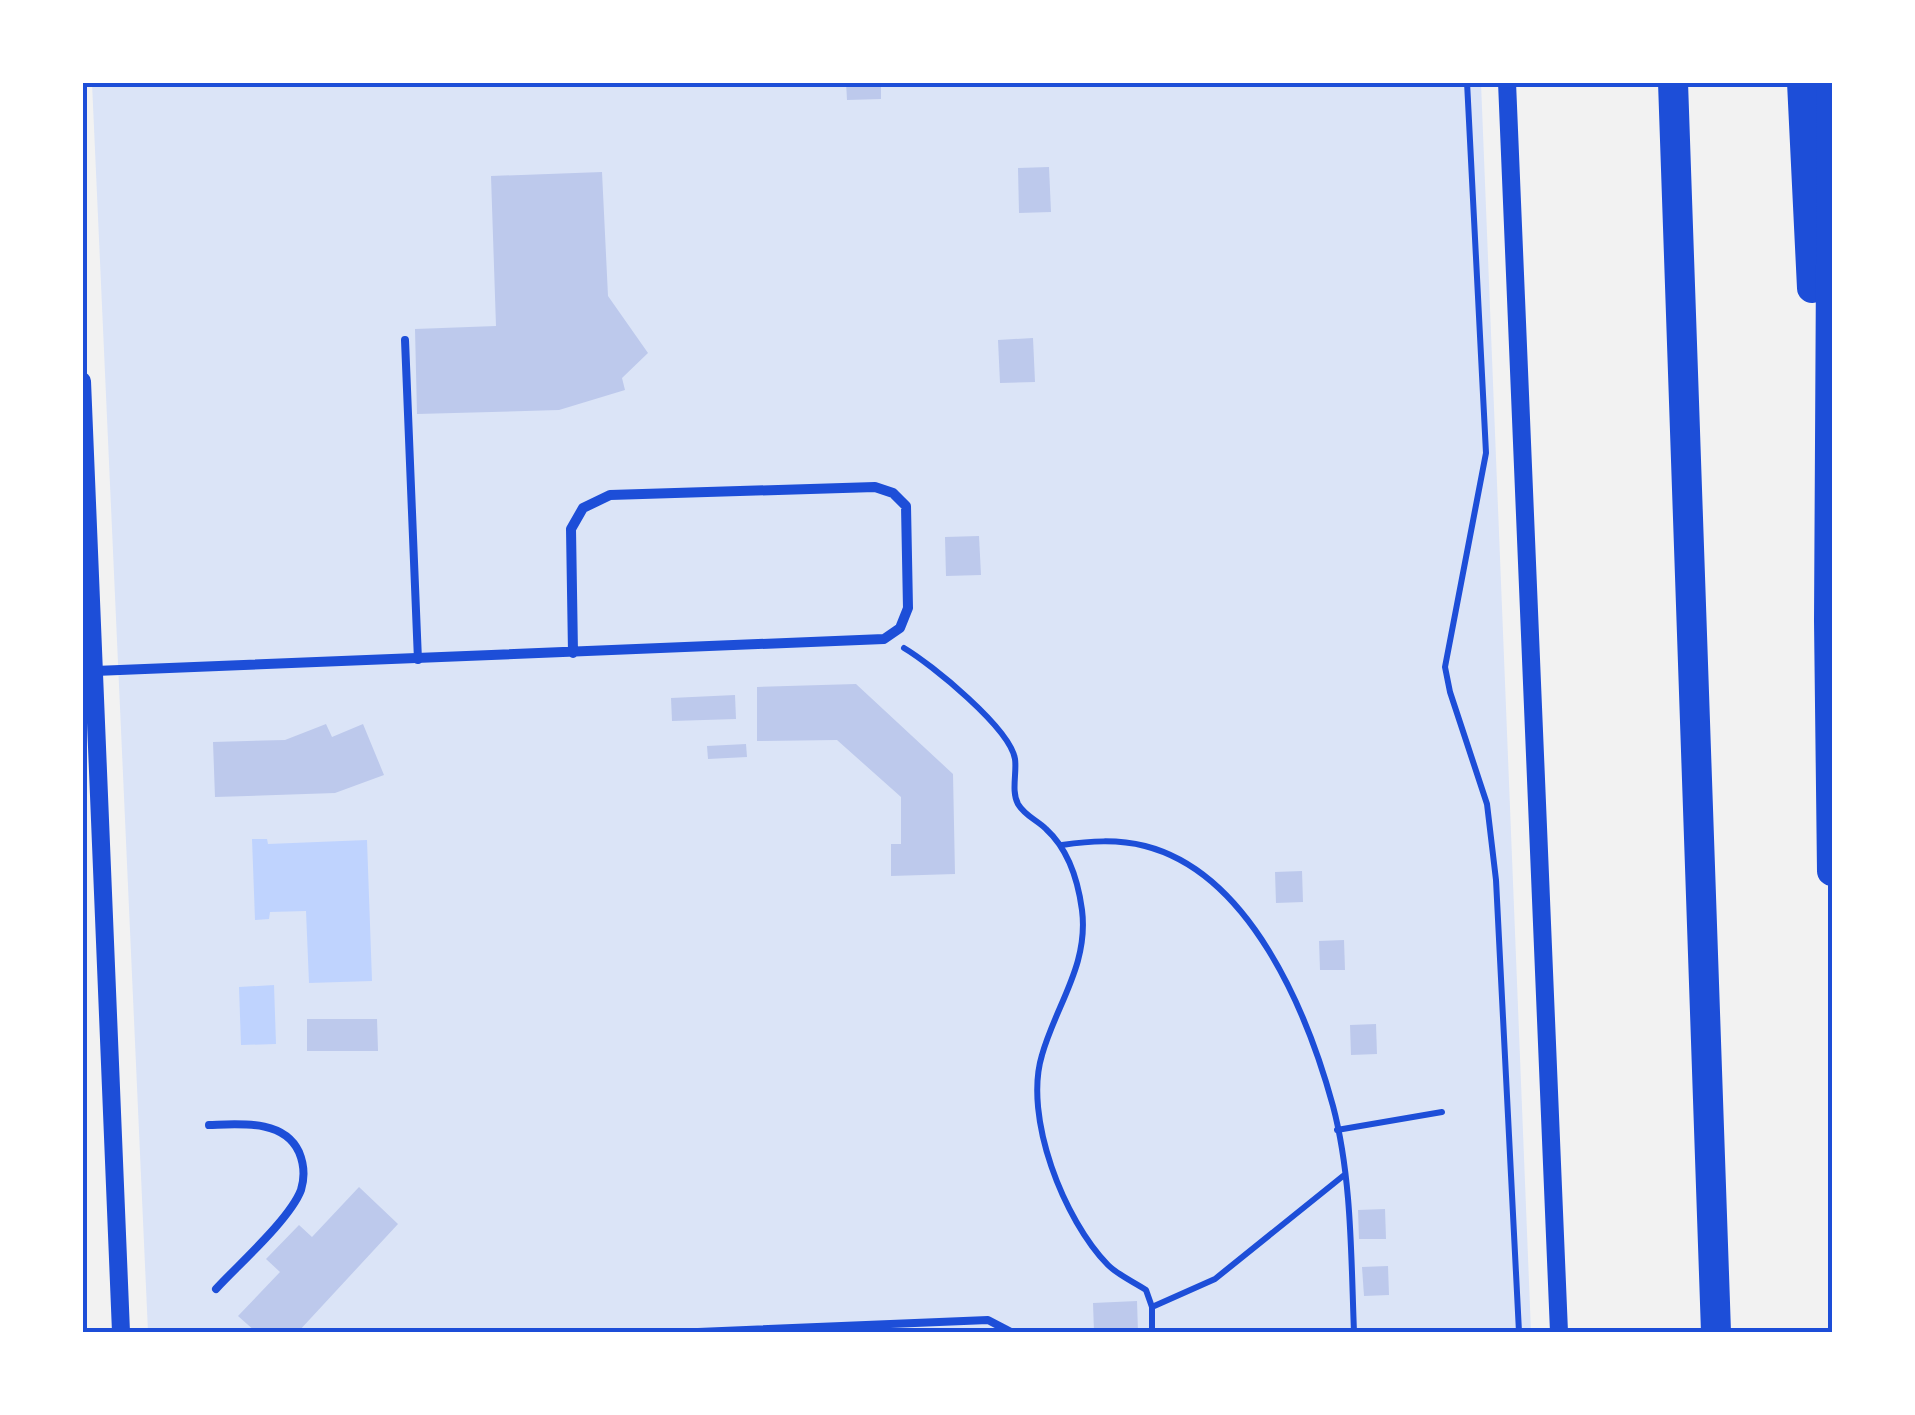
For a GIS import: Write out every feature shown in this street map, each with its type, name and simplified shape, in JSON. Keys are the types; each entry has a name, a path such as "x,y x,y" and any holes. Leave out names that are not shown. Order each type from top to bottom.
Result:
{"highway":[{"path":"1673,82 1716,1332"},
{"path":"1802,82 1829,620"},
{"path":"1832,86 1832,871"}],"street":[{"path":"1507,82 1559,1332"},
{"path":"82,382 96,670 89,694 121,1332"},
{"path":"96,670 418,660 884,639 900,628 908,608 906,506 892,493 875,487 610,496 583,508 570,529 573,653"}],"lane":[{"path":"406,340 418,660"},
{"path":"209,1125 246,1124 279,1130 296,1146 304,1165 302,1189 289,1210 216,1290"},
{"path":"698,1332 988,1320 1011,1332"}],"path":[{"path":"1467,82 1486,453 1445,666 1487,804 1496,880 1519,1332"},
{"path":"884,639 934,667 996,727 1015,758 1015,800 1025,814 1062,845 1074,874 1084,928 1070,988 1042,1052 1037,1074 1043,1139 1078,1223 1110,1269 1146,1290 1152,1307 1152,1332"},
{"path":"1062,845 1112,841 1169,854 1210,880 1253,927 1292,994 1321,1071 1337,1130 1344,1175 1354,1332"},
{"path":"1337,1130 1442,1112"},
{"path":"1152,1307 1215,1280 1344,1175"}],"shaded area":[{"path":"92,83 1481,83 1531,1332 148,1332"}],"water":[{"path":"252,839 267,839 268,844 367,840 372,981 309,983 306,911 270,912 269,919 255,920"},
{"path":"274,985 276,1044 241,1045 239,987"}],"building":[{"path":"846,82 881,82 881,99 847,100"},
{"path":"1049,167 1051,212 1019,213 1018,168"},
{"path":"602,172 608,296 648,353 622,378 625,390 559,410 417,414 415,329 496,326 491,176"},
{"path":"1033,338 1035,382 1000,383 998,340"},
{"path":"979,536 981,575 946,576 945,537"},
{"path":"856,684 953,774 955,874 891,876 891,844 901,844 901,797 837,740 757,741 757,687"},
{"path":"735,695 736,719 672,721 671,698"},
{"path":"326,724 332,737 363,724 384,775 335,793 215,797 213,742 285,740"},
{"path":"746,744 747,757 708,759 707,746"},
{"path":"1302,871 1303,902 1276,903 1275,872"},
{"path":"1344,940 1345,970 1320,970 1319,941"},
{"path":"307,1019 377,1019 378,1051 307,1051"},
{"path":"1376,1024 1377,1054 1351,1055 1350,1025"},
{"path":"359,1187 398,1224 298,1332 256,1332 238,1316 280,1272 266,1259 299,1225 312,1237"},
{"path":"1385,1209 1386,1239 1359,1239 1358,1210"},
{"path":"1388,1266 1389,1295 1364,1296 1362,1267"},
{"path":"1137,1301 1138,1332 1094,1332 1093,1303"}]}
